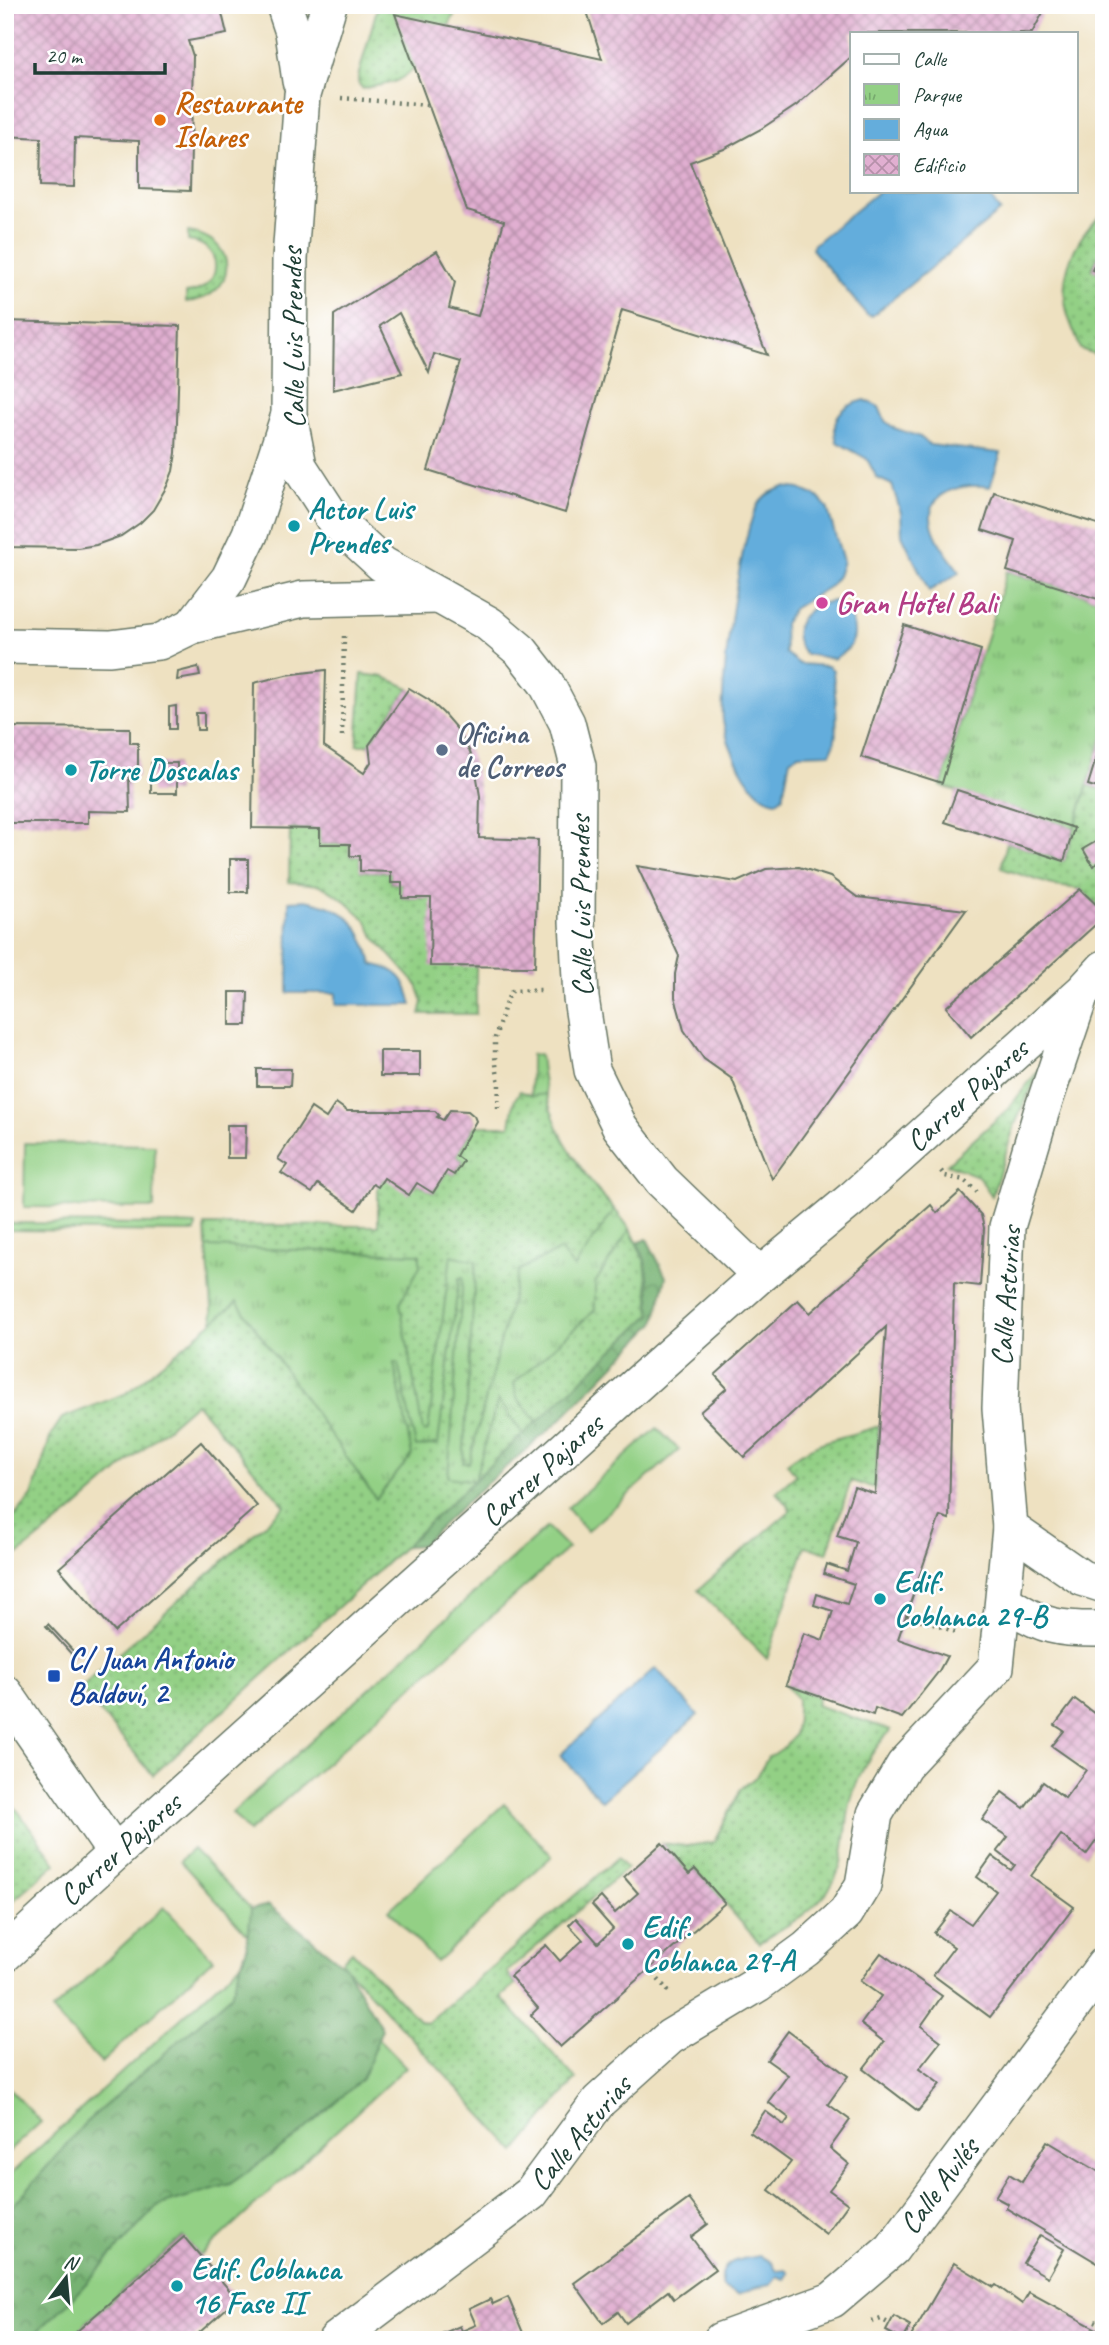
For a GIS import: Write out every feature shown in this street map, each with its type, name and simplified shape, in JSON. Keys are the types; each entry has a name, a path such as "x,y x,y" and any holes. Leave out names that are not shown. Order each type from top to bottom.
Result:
{"street":[{"path":"284,5 293,32 302,95"},
{"path":"302,95 329,5"},
{"name":"Calle Luis Prendes","path":"302,95 290,259 289,415 299,466 334,520 382,564 489,624 521,651 546,683 567,723 578,766 577,922 580,990 592,1070 620,1127 662,1181 760,1275"},
{"path":"192,626 229,578 250,534 289,415"},
{"path":"5,646 110,648 159,642 192,626 303,599 443,596"},
{"name":"Carrer Pajares","path":"5,1954 760,1275 852,1199 1093,979"},
{"name":"Calle Asturias","path":"336,2340 531,2193 599,2101 670,2036 758,1984 806,1950 846,1913 863,1885 875,1814 904,1765 996,1667 1010,1528 1000,1409 1007,1227 1041,1113 1093,979"},
{"path":"1010,1528 1082,1578 1104,1586"},
{"path":"1004,1601 1026,1617 1063,1630 1104,1629"},
{"path":"5,1693 115,1853"},
{"name":"Calle Avilés","path":"721,2340 832,2300 892,2249 1104,1965"}],"path":[{"path":"302,95 428,105"},
{"path":"341,598 345,652 342,736"},
{"path":"498,1108 495,1038 512,991 580,990"},
{"path":"945,1176 964,1180 982,1201"},
{"path":"906,1615 998,1646"},
{"path":"1095,2321 1104,2325"}],"green space":[{"path":"378,5 458,5 441,37 424,59 405,76 388,84 363,89 358,83 358,77"},
{"path":"1104,213 1104,258 1098,257 1092,269 1099,273 1102,298 1099,315 1104,317 1104,333 1097,355 1080,349 1067,312 1065,284 1071,257 1077,245"},
{"path":"188,232 205,237 217,245 224,256 226,268 224,280 216,290 203,298 186,302 186,293 199,290 208,284 215,267 209,250 188,241"},
{"path":"1007,571 1104,601 1104,734 1074,828 941,786"},
{"path":"362,674 384,677 409,688 369,745 357,745"},
{"path":"1088,785 1104,790 1104,912 1080,889 1055,886 1001,868 1007,842 1064,861"},
{"path":"290,829 320,829 321,844 350,844 350,856 360,856 361,871 391,872 391,883 402,883 402,898 431,898 476,966 476,1014 420,1014 423,1002 417,985 374,937 367,921 343,899 320,885 289,882"},
{"path":"540,1054 548,1104 562,1140 577,1165 621,1217 639,1245 648,1273 651,1314 377,1572 213,1320 205,1225 530,1228 531,1055"},
{"path":"1041,1067 1015,1124 992,1196 978,1176 947,1164 1008,1109"},
{"path":"520,1091 532,1096 546,1094 557,1127 573,1156 614,1210 574,1268 560,1250 519,1270 469,1463 463,1463 476,1261 451,1255 428,1431 423,1432 400,1303 420,1266 420,1254 206,1247 205,1225 378,1226 378,1187 384,1178 417,1183 433,1193 447,1171 454,1175 463,1161 456,1156 475,1126 510,1126 514,1101"},
{"path":"25,1143 155,1145 154,1208 24,1207"},
{"path":"5,1223 196,1225 195,1232 5,1230"},
{"path":"630,1229 645,1262 651,1314 537,1422 517,1398 514,1383 595,1310 595,1283"},
{"path":"647,1239 666,1277 655,1323 558,1422 479,1490 421,1545 379,1548 625,1248"},
{"path":"463,1277 448,1477 473,1481 153,1775 80,1688 285,1506 196,1403 68,1515 5,1565 5,1527 32,1496 51,1435 62,1418 127,1393 237,1302 376,1499 412,1455 394,1363 398,1363 416,1447 438,1444 459,1278"},
{"path":"498,1400 523,1434 474,1480"},
{"path":"879,1426 875,1488 851,1481 827,1553 805,1546 767,1659 698,1590 791,1510 776,1492 796,1475 787,1463 809,1448"},
{"path":"657,1428 679,1450 587,1531 567,1508"},
{"path":"547,1527 568,1548 249,1832 232,1813"},
{"path":"786,1685 818,1696 816,1705 891,1730 871,1755 857,1784 850,1804 841,1861 827,1892 795,1920 759,1943 695,1869 689,1874 662,1843 687,1846 714,1842 741,1789 758,1775 768,1757 785,1747 794,1735 797,1700"},
{"path":"7,1796 56,1863 5,1908 5,1797"},
{"path":"504,1804 552,1856 436,1962 389,1910"},
{"path":"193,1849 406,2067 200,2256 183,2237 67,2340 5,2340 5,2179 259,1947 180,1861"},
{"path":"618,1858 627,1868 507,1972 516,1984 501,1997 576,2079 516,2152 341,1962 352,1951 420,2021 427,2023"},
{"path":"269,1905 345,1966 382,2029 362,2079 293,2140 230,2184 157,2206 68,2303 28,2340 5,2340 5,2215 84,2124 231,1995 247,1947 251,1909"},
{"path":"164,1907 213,1959 101,2063 52,2011"},
{"path":"5,2084 41,2122 5,2155"}],"water":[{"path":"878,192 987,192 1000,211 872,316 867,315 812,249 814,244"},
{"path":"865,400 879,407 885,421 894,428 920,437 930,445 1001,453 990,487 970,486 949,491 934,504 931,513 934,531 960,572 929,591 902,535 901,513 892,485 877,478 867,459 837,442 835,426 839,414"},
{"path":"784,487 800,489 818,497 827,507 843,561 838,576 830,586 793,609 784,624 785,653 800,664 828,666 833,670 836,735 830,753 799,754 790,759 783,796 777,801 757,791 741,769 725,731 723,703 733,606 753,514 761,500"},
{"path":"835,601 848,614 853,626 850,646 834,659 805,654 796,635 801,619 815,607"},
{"path":"305,900 332,907 351,920 363,939 372,964 389,969 400,977 407,988 412,1005 336,1005 336,993 288,993 289,901"},
{"path":"656,1668 698,1715 602,1801 560,1755"},
{"path":"759,2256 772,2262 777,2271 786,2270 789,2273 785,2279 777,2276 770,2285 738,2295 723,2288 723,2272 726,2267 737,2260"}],"building":[{"path":"5,5 220,5 227,34 188,41 193,56 190,191 139,189 139,141 75,138 74,187 40,186 41,138 5,136"},
{"path":"585,5 1047,5 1033,32 850,32 850,58 797,105 724,149 690,162 767,355 622,310 565,513 428,470 461,362 434,354 429,373 399,313 380,326 402,373 333,390 334,315 437,251 455,282 449,308 478,316 504,221 467,210 395,14 602,59"},
{"path":"1098,257 1104,258 1104,291 1100,286 1099,273 1092,270"},
{"path":"5,321 180,326 176,453 173,471 153,510 121,536 78,548 5,547"},
{"path":"994,492 1104,526 1104,601 1007,571 1016,541 982,530"},
{"path":"904,625 981,650 942,783 861,757"},
{"path":"198,667 200,676 177,680 178,672"},
{"path":"326,670 324,746 364,773 371,762 369,745 409,688 429,700 443,713 456,728 470,752 480,796 479,838 538,840 535,967 430,966 431,898 402,898 402,883 391,883 391,872 360,871 360,856 350,856 350,844 320,844 320,829 252,828 254,683 286,675"},
{"path":"176,706 176,729 169,729 169,707"},
{"path":"196,713 204,713 204,730 197,730"},
{"name":"Torre Doscalas","path":"5,727 130,728 130,743 138,743 138,777 129,777 130,812 88,811 88,823 5,823"},
{"path":"1104,736 1104,790 1088,785"},
{"path":"151,763 177,763 177,793 151,793"},
{"path":"957,790 1074,828 1064,861 945,822"},
{"path":"1104,837 1104,859 1093,866 1083,849"},
{"path":"230,859 248,859 248,892 230,892"},
{"path":"637,866 737,882 766,869 799,867 830,877 857,897 966,910 772,1179 732,1079 704,1059 684,1030 675,997 675,974 679,956"},
{"path":"1080,889 1104,912 1104,917 971,1037 946,1007"},
{"path":"230,992 248,992 247,1025 230,1025"},
{"path":"380,1051 420,1051 420,1076 380,1076"},
{"path":"257,1069 291,1069 290,1086 257,1086"},
{"path":"336,1103 347,1111 435,1111 439,1115 437,1117 443,1120 450,1110 468,1111 476,1121 456,1156 463,1161 454,1175 447,1171 433,1193 417,1183 409,1195 384,1178 378,1187 373,1184 356,1210 318,1184 312,1193 281,1173 287,1165 278,1159 311,1108 326,1118"},
{"path":"227,1125 246,1125 245,1158 227,1158"},
{"path":"960,1192 981,1215 984,1228 980,1286 954,1283 949,1519 940,1516 898,1639 947,1656 939,1671 902,1718 875,1708 873,1715 786,1685 804,1633 823,1640 833,1611 814,1605 817,1594 847,1604 854,1584 824,1574 827,1564 847,1571 856,1542 837,1536 854,1487 875,1494 886,1327 744,1457 700,1412 727,1388 715,1375 798,1300 810,1313 931,1205 937,1213"},
{"path":"201,1442 257,1506 115,1632 59,1568"},
{"path":"48,1624 76,1654 74,1657 46,1626"},
{"path":"1075,1699 1095,1714 1104,1702 1104,1830 1086,1855 1061,1835 1031,1876 1074,1907 990,2017 933,1975 954,1947 934,1933 951,1911 971,1924 996,1891 977,1877 992,1856 1011,1870 1015,1865 997,1851 1008,1837 982,1820 1002,1792 1024,1808 1043,1782 1065,1798 1086,1770 1052,1746 1064,1731 1055,1725"},
{"name":"Edif. Coblanca 29-A","path":"662,1843 689,1874 695,1869 725,1903 560,2047 531,2015 538,2008 510,1976 546,1945 560,1961 583,1940 569,1925 576,1918 598,1943 613,1929 592,1905 601,1897 615,1913 638,1893 624,1877"},
{"path":"881,1953 942,1996 921,2026 941,2041 919,2069 940,2084 918,2111 863,2069 884,2042 861,2024 881,1996 860,1981"},
{"path":"788,2031 848,2076 828,2104 850,2120 830,2148 849,2164 829,2190 848,2204 826,2234 769,2190 791,2162 750,2132 765,2111 784,2125 789,2118 768,2102 788,2075 767,2060"},
{"path":"1047,2141 1104,2175 1104,2267 1006,2208 1008,2204 995,2197 1009,2174 1022,2182"},
{"path":"689,2199 708,2224 691,2237 715,2269 674,2299 668,2291 626,2323 618,2312 603,2323 574,2283"},
{"path":"1040,2235 1064,2249 1048,2277 1023,2263"},
{"name":"Edif. Coblanca 16 Fase II","path":"184,2237 237,2299 191,2340 67,2340"},
{"path":"954,2263 994,2287 996,2285 1022,2304 1029,2292 1104,2333 1104,2340 909,2340"},
{"path":"508,2297 526,2340 442,2340 439,2335 460,2326 462,2331 476,2325 469,2309 490,2299 493,2304"},
{"path":"894,2316 911,2326 903,2340 886,2331"}],"place":[{"name":"Restaurante Islares","path":"160,120"},
{"name":"Actor Luis Prendes","path":"294,526"},
{"name":"Gran Hotel Bali","path":"822,603"},
{"name":"Oficina de Correos","path":"442,750"},
{"name":"Torre Doscalas","path":"71,770"},
{"name":"Edif. Coblanca 29-B","path":"880,1599"},
{"name":"C/ Juan Antonio Baldoví, 2","path":"54,1676"},
{"name":"Edif. Coblanca 29-A","path":"628,1944"},
{"name":"Edif. Coblanca 16 Fase II","path":"177,2286"}]}
